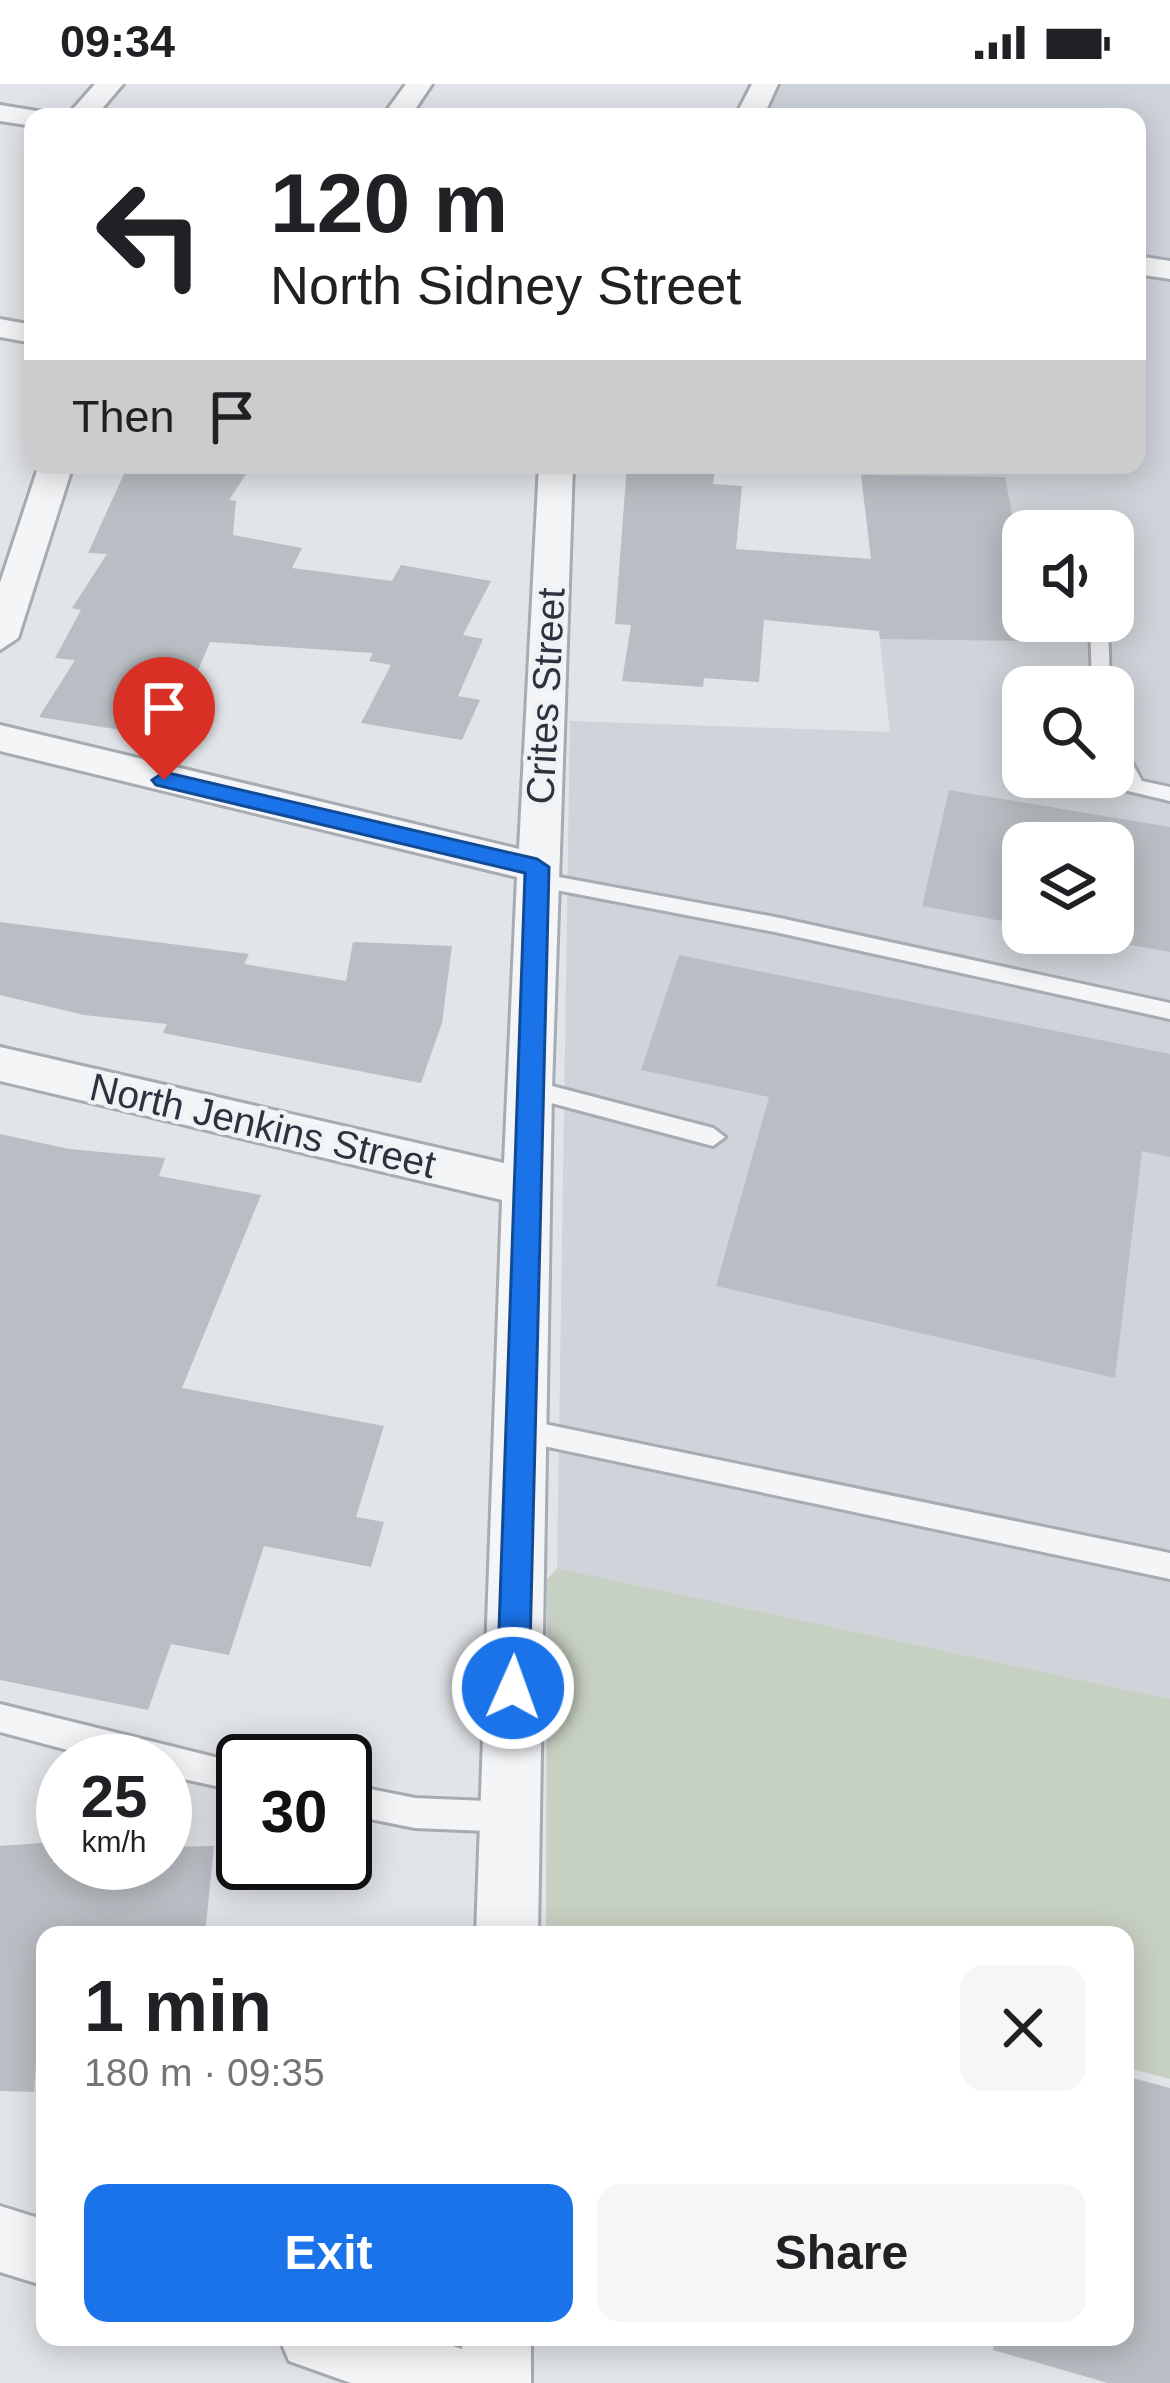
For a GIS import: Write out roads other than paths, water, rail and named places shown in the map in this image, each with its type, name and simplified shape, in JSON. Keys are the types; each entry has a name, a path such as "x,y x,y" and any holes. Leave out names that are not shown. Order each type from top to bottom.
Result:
{"street":[{"path":"88,108 110,84"},
{"path":"0,638 6,599 53,474"},
{"name":"Crites Street","path":"507,1926 529,1089 556,474"},
{"path":"0,738 537,874"},
{"name":"North Jenkins Street","path":"0,1064 526,1187"},
{"path":"0,2239 36,2250"},
{"path":"343,2346 461,2383"},
{"path":"496,2383 497,2346"}],"lane":[{"path":"1134,785 1170,794"},
{"path":"537,874 693,904 929,962 1170,1011"},
{"path":"529,1089 713,1137"},
{"path":"520,1430 1170,1566"},
{"path":"0,1718 61,1734"},
{"path":"372,1804 415,1813 510,1817"}]}
